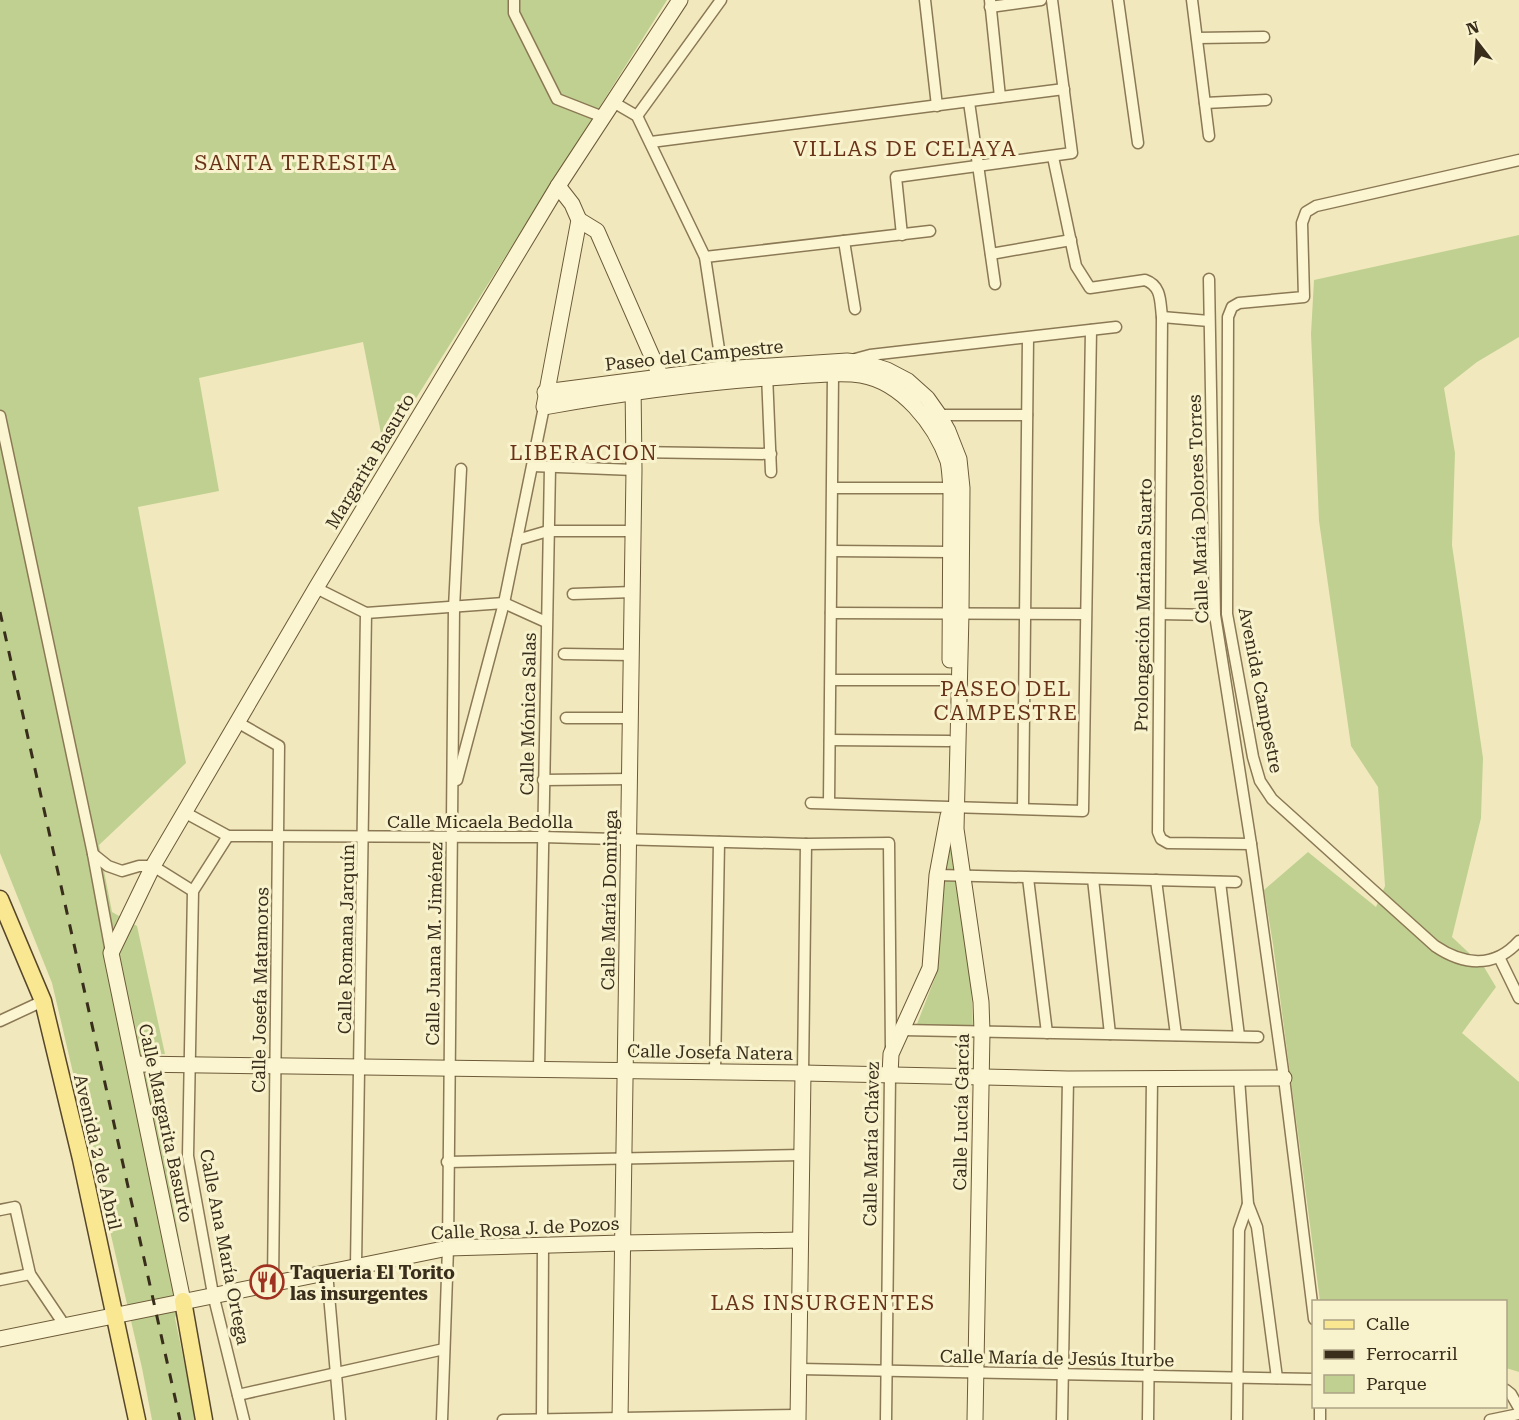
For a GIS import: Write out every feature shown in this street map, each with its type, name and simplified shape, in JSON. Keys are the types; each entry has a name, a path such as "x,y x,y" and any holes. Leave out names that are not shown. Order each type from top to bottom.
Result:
{"main road":[{"name":"Avenida 2 de Abril","path":"0,899 43,1001 81,1158 137,1420"},
{"path":"183,1301 204,1420"}],"street":[{"path":"514,0 514,13 557,99 603,117"},
{"name":"Margarita Basurto","path":"111,953 153,866 316,588 558,186 680,0"},
{"path":"637,116 722,0"},
{"path":"925,0 937,106"},
{"path":"1000,98 990,4 1041,0"},
{"path":"902,235 896,177 1072,153 1052,0"},
{"path":"1118,0 1138,144"},
{"path":"1192,0 1209,136"},
{"path":"1197,38 1264,37"},
{"path":"651,142 1064,89"},
{"path":"1205,103 1266,100"},
{"path":"613,102 637,116 705,256 722,369"},
{"path":"969,102 995,284"},
{"path":"991,254 1071,240 1053,157"},
{"name":"Avenida Campestre","path":"1499,957 1485,961 1467,961 1450,956 1435,946 1272,799 1260,781 1253,758 1227,614 1228,316 1232,307 1239,303 1304,297 1302,224 1306,212 1316,206 1519,160"},
{"path":"453,796 504,603 533,465 579,220 572,204 558,186"},
{"path":"579,220 597,231 661,377"},
{"path":"705,256 930,231"},
{"name":"Prolongación Mariana Suarto","path":"1071,240 1076,266 1090,288 1145,280 1153,283 1158,289 1162,317 1158,832 1161,839 1168,843 1251,844"},
{"path":"844,241 855,309"},
{"name":"Calle María Dolores Torres","path":"1209,279 1215,615 1251,844 1284,1078 1312,1303"},
{"path":"1162,317 1209,321"},
{"path":"847,361 870,355 1116,327"},
{"path":"811,803 1083,811 1091,330"},
{"path":"1023,808 1028,338"},
{"name":"Paseo del Campestre","path":"544,400 633,386 847,361 865,363 887,370 908,381 927,398 948,431 959,459 956,488"},
{"name":"Paseo del Campestre","path":"633,386 661,377 722,369 861,375 881,382 899,393 923,415 937,436 956,488"},
{"path":"767,372 771,472"},
{"path":"829,803 832,374"},
{"name":"Calle María Dominga","path":"620,1419 634,531 633,386"},
{"path":"923,415 1027,415"},
{"path":"0,416 93,854 111,953"},
{"path":"634,452 771,454"},
{"path":"533,465 634,470"},
{"name":"Calle Mónica Salas","path":"539,1069 550,467"},
{"name":"Calle Juana M. Jiménez","path":"442,1420 448,1248 447,1162 453,838 454,608 461,469"},
{"path":"833,488 956,488"},
{"path":"953,806 949,741 950,680 956,613 950,552 956,488"},
{"path":"953,806 956,488"},
{"path":"517,540 548,531 634,531"},
{"path":"832,551 950,552"},
{"path":"316,588 366,613 504,603 546,622"},
{"path":"573,594 633,592"},
{"name":"Calle Romana Jarquín","path":"356,1266 366,613"},
{"path":"831,613 1085,614"},
{"path":"1160,614 1215,615"},
{"path":"564,654 632,655"},
{"path":"831,680 950,680"},
{"path":"566,718 631,718"},
{"name":"Calle Josefa Matamoros","path":"237,722 279,746 273,1282"},
{"path":"830,740 949,741"},
{"path":"543,780 630,779"},
{"name":"Calle Lucía García","path":"953,806 981,1002 975,1420"},
{"name":"Calle María Chávez","path":"886,1420 891,1054 930,968 937,876 953,806"},
{"name":"Calle Micaela Bedolla","path":"184,812 228,836 542,837 806,844 889,843 891,1054"},
{"path":"93,854 108,866 122,871 139,866 153,866 193,891 228,836"},
{"path":"715,1072 719,842"},
{"path":"503,1420 798,1417 806,844"},
{"path":"937,876 1236,882"},
{"path":"1028,878 1047,1033"},
{"path":"1093,879 1110,1034"},
{"path":"1156,880 1176,1035"},
{"path":"1220,882 1239,1036"},
{"name":"Calle Ana María Ortega","path":"193,891 188,1156 213,1294 244,1420"},
{"path":"1519,941 1499,957 1519,998"},
{"name":"Calle Margarita Basurto","path":"111,953 183,1301"},
{"path":"0,1021 43,1001"},
{"path":"903,1030 1258,1037"},
{"name":"Calle Josefa Natera","path":"135,1064 1068,1079 1284,1078"},
{"path":"1239,1078 1248,1204 1257,1227 1277,1378"},
{"path":"1062,1420 1068,1079"},
{"path":"1148,1420 1152,1079"},
{"path":"447,1162 801,1155"},
{"path":"1237,1420 1239,1230 1248,1204"},
{"path":"0,1210 15,1207 30,1274 65,1326"},
{"name":"Calle Rosa J. de Pozos","path":"0,1339 448,1248 800,1240"},
{"path":"542,1419 543,1246"},
{"path":"327,1272 340,1420"},
{"path":"0,1280 30,1274"},
{"path":"238,1395 444,1349"},
{"name":"Calle María de Jesús Iturbe","path":"800,1369 1312,1379"},
{"path":"1507,1391 1519,1407"},
{"path":"1490,1420 1519,1414"}],"green space":[{"path":"0,0 667,0 384,449 363,342 199,378 219,491 138,507 186,763 99,845 112,912 137,926 165,1054 146,1054 188,1288 175,1318 196,1420 152,1420 142,1368 52,983 0,853"},
{"path":"1519,235 1519,337 1477,362 1444,388 1455,453 1452,545 1483,758 1481,818 1452,937 1484,967 1496,987 1462,1033 1519,1082 1519,1372 1507,1368 1507,1300 1320,1300 1264,890 1308,852 1376,907 1385,886 1378,787 1351,746 1319,521 1311,334 1314,280"},
{"path":"952,836 971,982 973,1028 917,1024 936,975 939,887"}],"railway":[{"path":"0,612 180,1420"}],"place":[{"name":"Taqueria El Torito las insurgentes","path":"267,1282"}],"district":[{"name":"VILLAS DE CELAYA","path":"905,149"},
{"name":"SANTA TERESITA","path":"296,163"},
{"name":"LIBERACION","path":"584,453"},
{"name":"PASEO DEL CAMPESTRE","path":"1006,701"},
{"name":"LAS INSURGENTES","path":"823,1303"}]}
